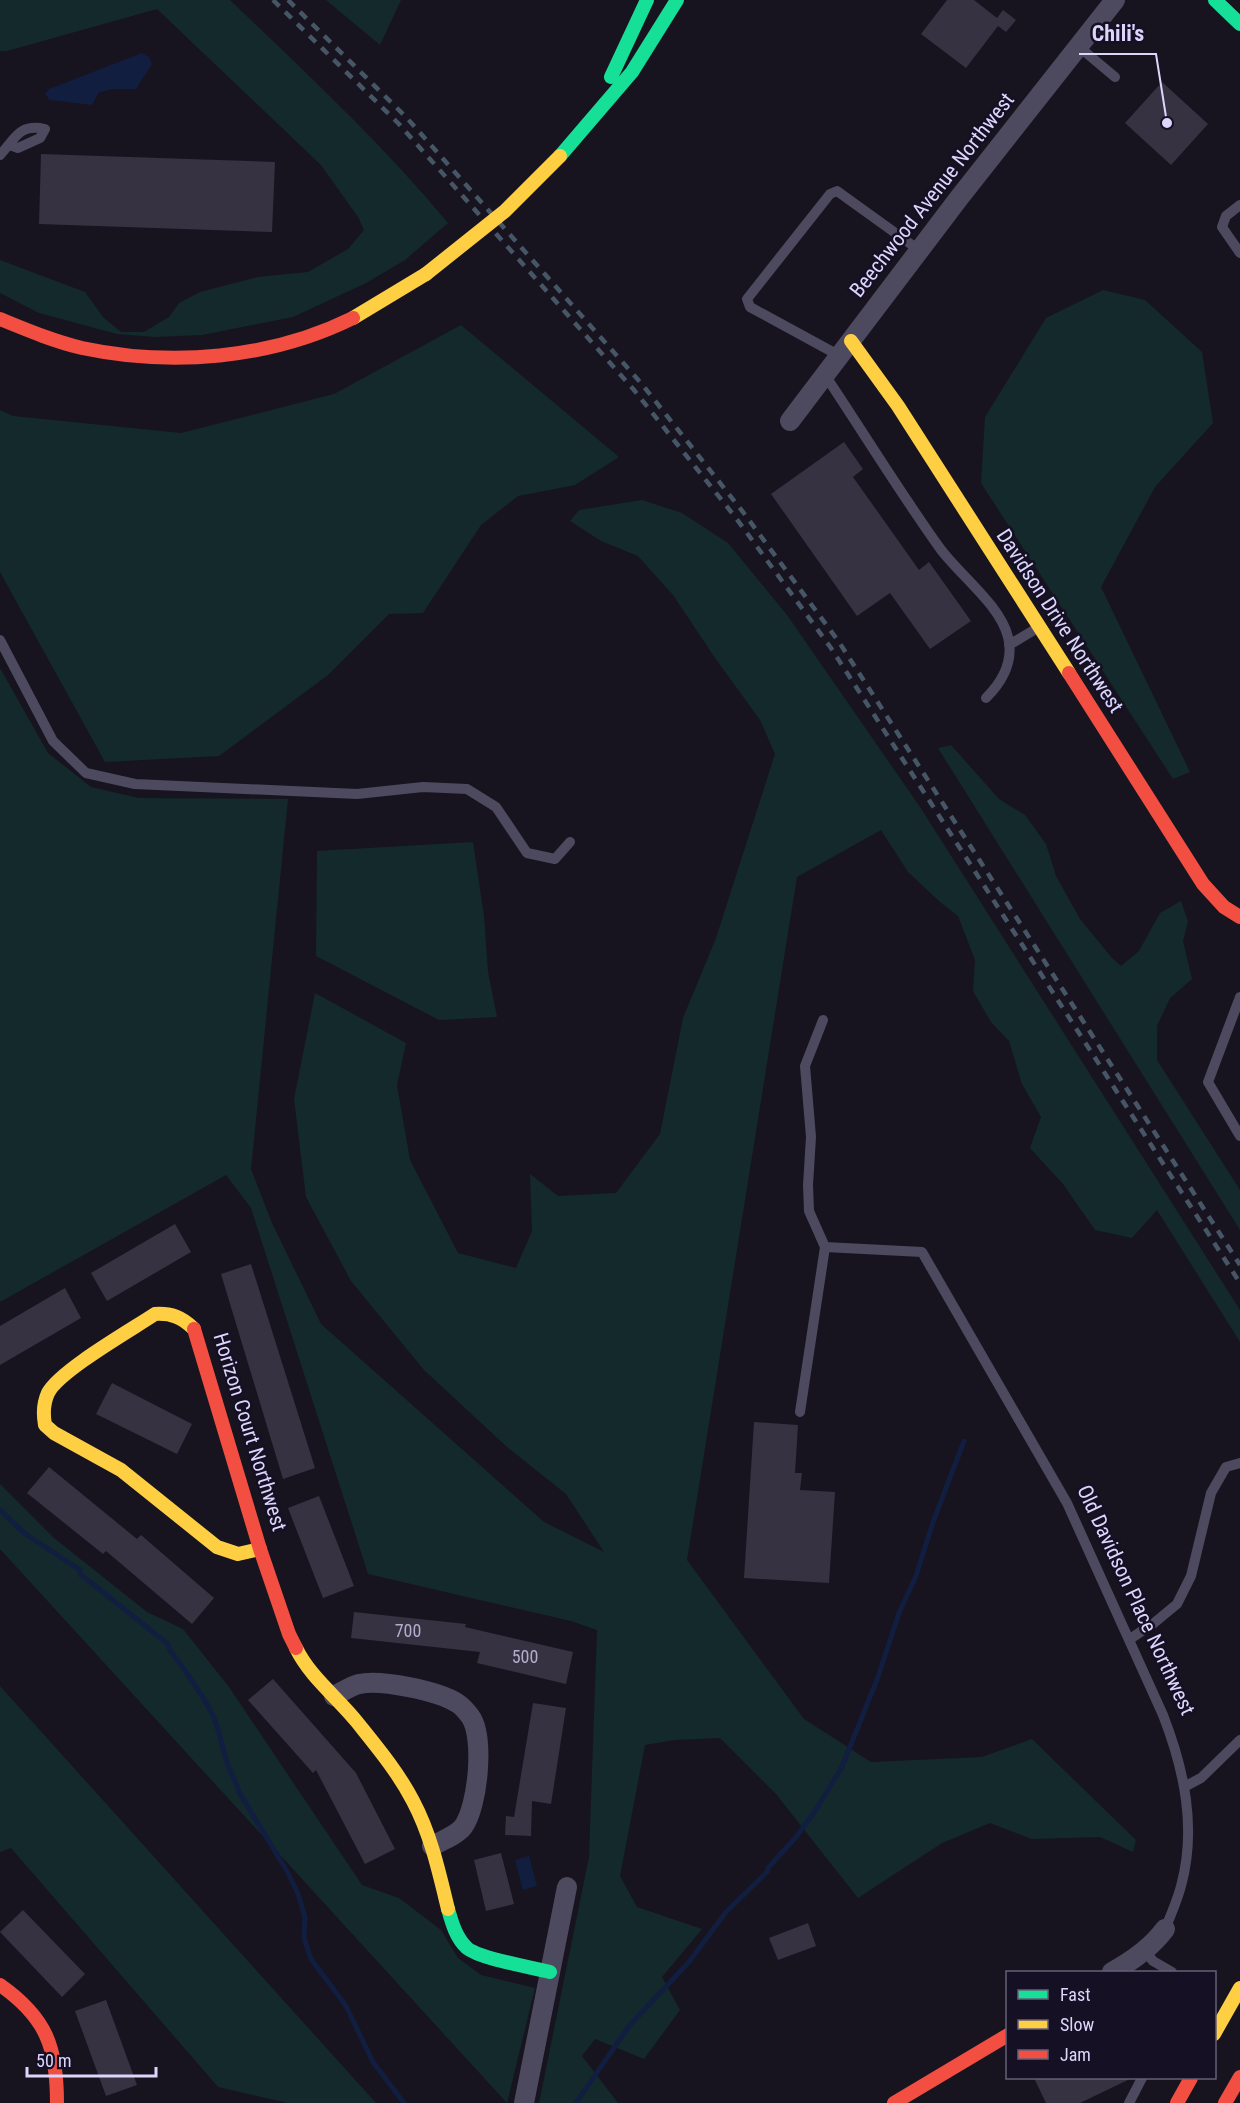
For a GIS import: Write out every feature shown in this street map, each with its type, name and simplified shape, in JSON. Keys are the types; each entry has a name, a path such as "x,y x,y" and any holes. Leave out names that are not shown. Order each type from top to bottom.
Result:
{"main road":[{"path":"591,120 647,0"},
{"path":"0,319 45,338 86,349 124,356 162,359 250,352 290,343 334,327 381,303 426,274 505,211 560,156 632,72 677,0"},
{"path":"1215,0 1240,24"},
{"path":"1230,0 1240,8"},
{"name":"Davidson Drive Northwest","path":"845,348 898,406 1203,884 1218,903 1230,913 1240,916"},
{"name":"Horizon Court Northwest","path":"260,1549 238,1554 217,1547 121,1470 54,1433 45,1425 43,1411 48,1393 62,1376 155,1314 169,1312 184,1318 196,1332 260,1549 289,1634 300,1656 311,1672 348,1710 388,1760 413,1801 432,1846 452,1923 468,1949 484,1956 550,1972"},
{"path":"0,1985 17,1996 30,2011 51,2044 56,2064 57,2103"},
{"path":"1216,2032 1240,1988"},
{"path":"894,2103 1006,2036"},
{"path":"1225,2103 1240,2077"},
{"path":"1177,2103 1190,2079"}],"street":[{"name":"Beechwood Avenue Northwest","path":"790,421 1115,0"},
{"path":"334,1696 358,1684 385,1683 440,1695 459,1704 471,1716 477,1728 480,1746 471,1811 462,1828 432,1846"},
{"path":"524,2103 567,1887"},
{"name":"Old Davidson Place Northwest","path":"1113,1971 1157,1940 1165,1929"}],"lane":[{"path":"1078,46 1115,77"},
{"path":"0,154 9,145"},
{"name":"Davidson Drive Northwest","path":"845,348 750,307 747,299 830,194 837,191 920,250"},
{"path":"1240,205 1226,216 1222,227 1240,253"},
{"path":"825,375 939,548 992,607 1008,635 1010,655 1000,684 986,698"},
{"path":"1009,645 1039,627"},
{"path":"0,640 53,741 86,773 135,784 345,794 423,787 467,789 496,807 527,853 555,859 570,842"},
{"path":"1240,997 1208,1082 1240,1136"},
{"path":"800,1412 825,1247 809,1211 811,1137 805,1066 823,1020"},
{"name":"Old Davidson Place Northwest","path":"825,1247 922,1252 1067,1503 1130,1639 1175,1746 1189,1820 1181,1887 1165,1929"},
{"path":"1130,1639 1177,1604 1191,1576 1210,1493 1226,1467 1240,1463"},
{"path":"1184,1787 1201,1778 1240,1740"},
{"path":"1144,1950 1153,1961 1170,1971"},
{"path":"1129,2103 1141,2079"}],"green space":[{"path":"0,0 230,0 370,136 448,223 405,260 366,283 293,317 202,335 155,337 117,334 39,313 0,293 0,260 85,292 103,317 121,332 144,332 169,317 179,303 200,292 258,277 308,272 348,249 364,230 358,217 321,165 157,9 7,51 0,51"},
{"path":"326,0 401,0 380,45"},
{"path":"1103,290 1145,300 1202,352 1213,423 1155,487 1101,587 1190,772 1173,779 981,483 985,417 1046,318"},
{"path":"461,325 619,457 575,485 518,496 481,525 423,613 389,614 328,675 219,756 105,762 0,572 0,410 13,416 181,433 334,394"},
{"path":"642,500 682,513 728,543 787,615 920,807 1240,1310 1240,1342 1157,1210 1132,1238 1095,1230 1063,1184 1030,1148 1041,1117 1022,1084 1009,1041 991,1022 973,991 975,960 958,916 908,872 881,830 797,877 687,1560 804,1719 871,1762 982,1757 1032,1739 1136,1840 1133,1852 1100,1837 1032,1839 990,1823 942,1843 858,1898 776,1794 720,1738 674,1740 645,1745 620,1876 637,1907 702,1929 662,1977 680,2010 644,2059 595,2039 582,2056 618,2103 539,2103 589,1857 597,1630 571,1621 368,1574 251,1208 226,1175 0,1302 0,668 48,753 91,787 139,798 288,799 251,1169 272,1223 321,1324 544,1522 604,1552 566,1494 507,1447 424,1370 351,1281 306,1197 294,1099 315,993 406,1043 397,1085 410,1160 458,1253 516,1268 532,1231 530,1174 558,1196 616,1193 660,1134 683,1018 716,938 775,754 760,720 673,595 638,556 601,541 570,521 579,510"},
{"path":"951,745 999,799 1025,815 1046,844 1056,876 1080,919 1121,966 1139,951 1160,913 1181,901 1188,921 1183,941 1192,979 1170,998 1157,1026 1157,1060 1240,1190 1240,1230 938,748"},
{"path":"473,842 484,916 488,972 497,1017 439,1020 316,956 317,851"},
{"path":"0,1484 54,1538 147,1612 183,1629 229,1687 362,1885 399,1898 441,1930 458,1958 481,1975 535,1988 507,2103 0,1549"},
{"path":"0,1686 376,2103 288,2103 218,2087 11,1848 0,1852"}],"water":[{"path":"142,53 149,57 152,64 136,89 99,92 92,105 50,100 45,94 49,89"},
{"path":"529,1856 537,1886 523,1890 515,1860"}],"building":[{"path":"947,0 974,0 997,18 1003,10 1016,20 1006,32 998,26 966,68 921,34"},
{"path":"1162,82 1208,124 1171,165 1125,123"},
{"path":"41,154 275,162 272,232 39,224"},
{"path":"844,442 863,469 853,477 919,570 929,562 971,621 930,649 890,593 857,616 771,494"},
{"path":"175,1224 191,1252 107,1301 91,1273"},
{"path":"251,1264 315,1468 283,1479 221,1274"},
{"path":"65,1288 81,1318 0,1365 0,1326"},
{"path":"112,1383 192,1424 177,1454 96,1414"},
{"path":"754,1422 798,1425 795,1473 802,1473 800,1490 835,1492 829,1583 744,1578"},
{"path":"49,1467 137,1539 141,1535 214,1598 192,1624 106,1551 103,1554 27,1493"},
{"path":"319,1496 354,1586 323,1598 288,1508"},
{"path":"354,1612 466,1624 465,1627 573,1652 566,1684 477,1663 480,1652 351,1638"},
{"path":"273,1679 356,1773 395,1849 365,1864 316,1770 313,1773 248,1700"},
{"path":"533,1703 566,1708 551,1804 532,1801 531,1836 505,1835 506,1816 514,1817"},
{"path":"501,1853 514,1904 486,1911 474,1860"},
{"path":"23,1910 85,1974 62,1997 0,1932"},
{"path":"808,1923 816,1946 778,1960 769,1938"},
{"path":"106,2000 137,2085 106,2096 75,2011"},
{"path":"1034,2079 1130,2079 1080,2103 1046,2103"}],"waterway":[{"path":"576,2103 629,2026 689,1962 726,1912 768,1871 768,1868 796,1837 842,1767 878,1677 899,1613 916,1576 933,1522 964,1441"},
{"path":"0,1510 24,1533 80,1570 80,1574 168,1644 211,1712 239,1792 288,1873 298,1894 305,1917 304,1938 311,1959 346,2006 373,2062 404,2103"}],"railway":[{"path":"273,0 399,124 634,390 736,518 831,648 1240,1283"},
{"path":"288,0 406,117 641,383 743,512 839,642 1240,1265"}],"traffic: fast":[{"path":"611,77 647,0"},
{"path":"560,156 632,72 677,0"},
{"path":"1215,0 1240,24"},
{"path":"448,1909 457,1935 467,1948 494,1959 550,1972"}],"traffic: slow":[{"path":"426,274 505,211 560,156"},
{"path":"353,318 426,274"},
{"path":"851,341 898,406 1069,673"},
{"path":"194,1329 176,1317 155,1314 113,1340 55,1384 45,1401 45,1425 54,1433 121,1470 217,1547 238,1554 260,1549"},
{"path":"296,1648 316,1678 380,1750 407,1790 430,1840 448,1909"},
{"path":"1216,2030 1240,1988"}],"traffic: jam":[{"path":"0,319 50,339 82,348 116,354 185,358 220,356 288,343 353,318"},
{"path":"1069,673 1203,884 1224,907 1240,917"},
{"path":"194,1329 260,1549 296,1648"},
{"path":"0,1985 29,2010 39,2022 46,2036 55,2066 57,2103"},
{"path":"894,2103 1006,2036"},
{"path":"1225,2103 1240,2077"},
{"path":"1177,2103 1190,2079"}],"place":[{"name":"Chili's","path":"1167,123"}]}
